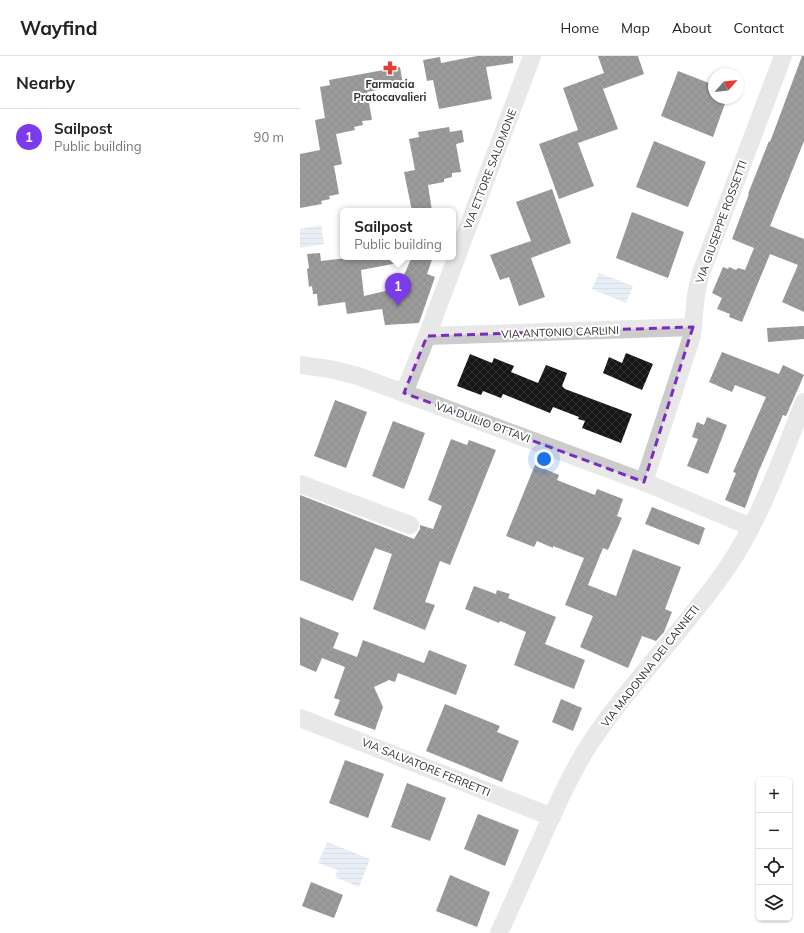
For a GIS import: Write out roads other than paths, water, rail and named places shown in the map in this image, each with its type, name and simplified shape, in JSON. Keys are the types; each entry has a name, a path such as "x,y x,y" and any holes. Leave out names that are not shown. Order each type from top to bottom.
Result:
{"street":[{"name":"VIA ETTORE SALOMONE","path":"456,259 532,56"},
{"name":"VIA GIUSEPPE ROSSETTI","path":"644,482 690,343 700,273 783,56"},
{"name":"VIA ETTORE SALOMONE","path":"404,393 456,260"},
{"name":"VIA ANTONIO CARLINI","path":"427,336 693,327"},
{"name":"VIA DUILIO OTTAVI","path":"300,365 318,366 348,373 404,393 644,482 751,527"},
{"name":"VIA MADONNA DEI CANNETI","path":"499,933 572,773 598,731 729,564 751,527 770,488 804,402"},
{"path":"300,484 410,525"},
{"name":"VIA SALVATORE FERRETTI","path":"300,718 552,817"}],"water":[{"path":"321,225 324,244 300,248 300,229"},
{"path":"599,273 633,286 626,303 592,289"},
{"path":"327,842 370,859 359,887 335,877 338,870 318,863"}],"place":[{"name":"Farmacia Pratocavalieri","path":"390,68"},
{"name":"Sailpost","path":"398,306"}]}
